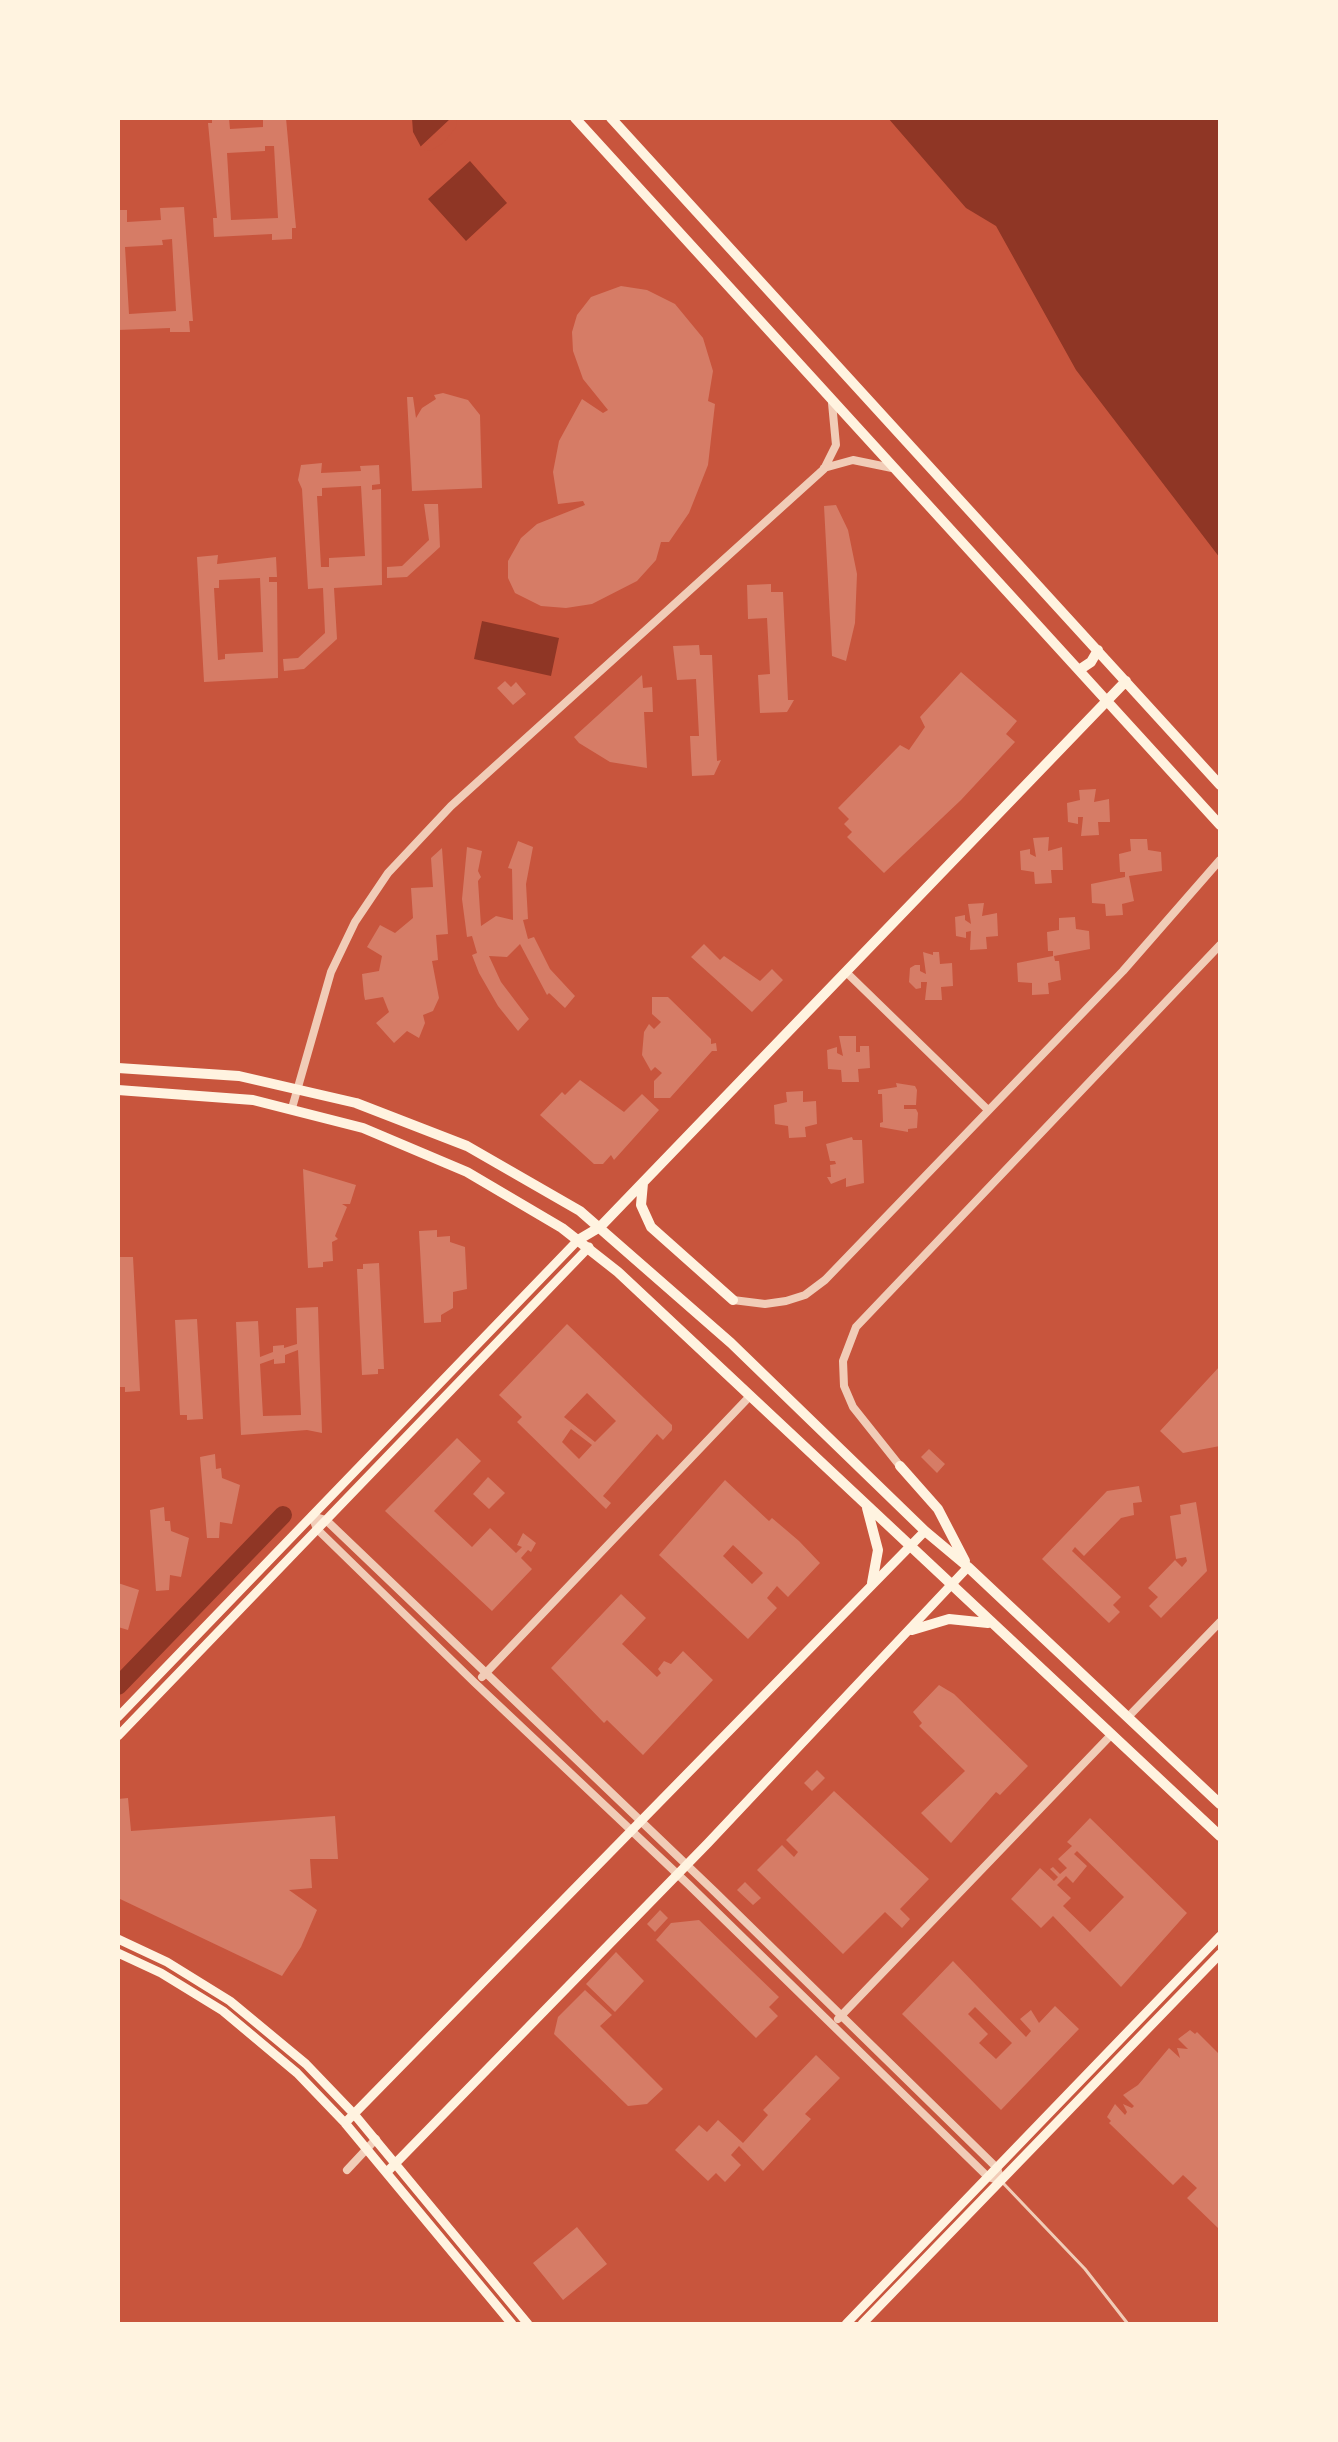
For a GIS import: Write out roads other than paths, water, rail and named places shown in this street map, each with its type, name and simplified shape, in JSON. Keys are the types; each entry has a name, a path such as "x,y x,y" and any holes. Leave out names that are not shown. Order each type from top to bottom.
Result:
{"main road":[{"path":"575,118 1219,826"},
{"path":"611,118 1220,785"},
{"path":"1079,670 1091,662 1098,650"},
{"path":"118,1736 589,1247 600,1227 1126,681"},
{"path":"118,1068 220,1074 297,1087 370,1107 467,1146 541,1187 600,1227 767,1378 925,1531 968,1567 1220,1804"},
{"path":"219,1095 220,1074"},
{"path":"118,1090 219,1095 292,1108 363,1128 432,1155 492,1185 589,1247 1220,1836"},
{"path":"643,1182 641,1205 651,1227 733,1300"},
{"path":"118,1717 578,1240 600,1227"},
{"path":"900,1466 938,1509 968,1567"},
{"path":"867,1506 878,1550 872,1583"},
{"path":"345,2123 925,1531"},
{"path":"387,2172 687,1865 912,1630 968,1567"},
{"path":"912,1630 949,1619 993,1626"},
{"path":"846,2324 1220,1936"},
{"path":"118,1939 167,1962 250,2014 306,2064 376,2139 528,2324"},
{"path":"118,1953 161,1973 242,2025 297,2073 387,2172 512,2324"},
{"path":"862,2324 1220,1954"}],"street":[{"path":"292,1108 319,1006 339,954 364,906 404,853 824,469 836,445 836,417 832,403"},
{"path":"824,469 853,460 892,468"},
{"path":"733,1300 776,1304 813,1290 1159,932 1220,860"},
{"path":"900,1466 853,1407 844,1386 843,1361 856,1327 1220,945"},
{"path":"846,972 988,1110"},
{"path":"475,1683 750,1396"},
{"path":"312,1516 326,1520 687,1865 997,2168 1001,2181"},
{"path":"312,1516 317,1529 475,1683 678,1874 988,2177 1001,2181"},
{"path":"1128,1717 1220,1622"},
{"path":"832,2025 1112,1734"},
{"path":"347,2170 376,2139"}],"lane":[{"path":"1001,2181 1085,2269 1128,2324"}],"waterway":[{"path":"118,1686 283,1515"}]}
